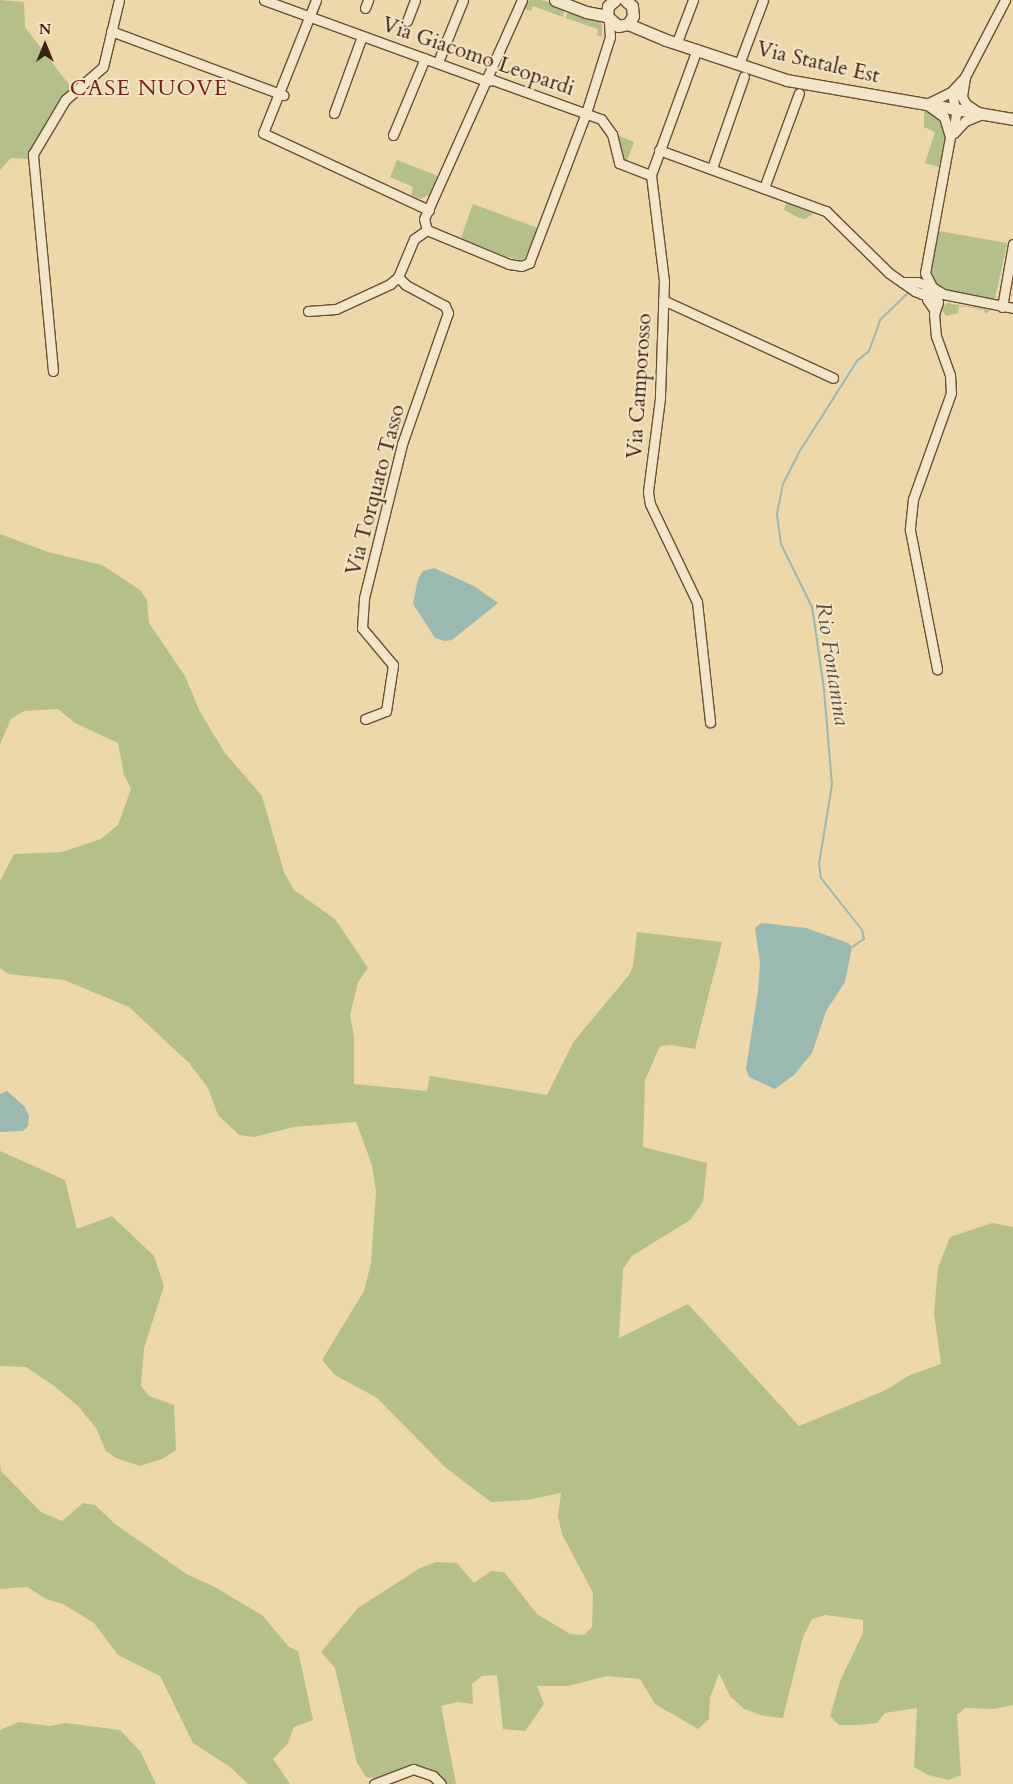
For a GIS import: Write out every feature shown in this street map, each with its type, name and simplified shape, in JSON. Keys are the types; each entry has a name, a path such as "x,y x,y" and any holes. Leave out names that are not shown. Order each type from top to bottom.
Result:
{"street":[{"path":"53,370 33,154 65,100 103,67 119,0"},
{"name":"Via Giacomo Leopardi","path":"264,0 486,81 493,80 586,113 607,124 619,163 651,175"},
{"path":"316,0 281,94 263,133 428,210"},
{"path":"407,21 416,0"},
{"path":"440,58 463,0"},
{"path":"427,230 424,219 522,0"},
{"name":"Via Statale Est","path":"555,0 787,80 1013,119"},
{"path":"427,230 509,264 521,266 529,263 586,113 615,22 612,2 592,8 567,0"},
{"path":"677,42 693,0"},
{"path":"739,64 763,0"},
{"path":"952,135 944,117 926,104 958,85 965,77 1005,0"},
{"name":"Via Statale Est","path":"615,22 630,4 647,27 677,42"},
{"path":"111,31 281,94"},
{"path":"334,113 362,36"},
{"name":"Via Camporosso","path":"697,49 651,175 664,281 660,398 648,498 697,602 710,722"},
{"path":"393,135 425,58"},
{"path":"712,168 744,76"},
{"path":"947,125 962,97 965,77"},
{"path":"937,669 910,530 912,499 951,393 950,375 936,336 935,312 938,302 925,273 952,135 953,98 958,85"},
{"path":"764,188 799,93"},
{"path":"962,97 966,104 982,114"},
{"path":"952,135 966,121 982,114"},
{"path":"659,150 712,168 826,212 889,273 910,288 932,287"},
{"path":"308,311 341,307 382,289 398,277 414,239 427,230"},
{"path":"1002,307 1013,244"},
{"path":"902,282 925,273"},
{"name":"Via Torquato Tasso","path":"365,719 386,710 392,665 362,628 364,598 402,444 448,313 445,306 406,285 398,277"},
{"path":"902,282 917,282 932,287 952,298 1013,308"},
{"path":"663,300 832,378"},
{"path":"374,1784 414,1769 433,1776 442,1784"}],"green space":[{"path":"0,0 24,2 25,27 73,90 49,116 28,159 11,158 0,170"},
{"path":"529,0 542,0 565,8 563,17 533,6 531,11 524,9"},
{"path":"569,10 602,23 602,37 597,35 598,29 565,18"},
{"path":"924,111 939,116 946,131 939,167 925,163 935,132 924,127"},
{"path":"615,134 634,142 626,164 619,159"},
{"path":"397,160 438,176 430,195 420,199 411,195 413,187 390,177"},
{"path":"786,202 801,206 813,214 805,219 799,218 784,210"},
{"path":"473,204 538,228 525,258 519,260 505,256 461,238"},
{"path":"939,231 1007,243 995,299 950,291 937,284 931,271"},
{"path":"947,303 990,310 986,314 984,310 959,306 958,313 946,316 941,308"},
{"path":"0,534 48,552 102,565 140,590 147,600 149,623 185,676 200,712 225,753 262,796 284,872 294,890 335,919 368,968 358,982 350,1015 354,1036 354,1084 427,1091 430,1076 547,1095 574,1041 629,975 633,966 637,932 722,942 695,1049 671,1045 660,1046 645,1080 643,1147 707,1163 703,1202 690,1220 632,1256 623,1269 619,1338 688,1304 799,1426 886,1390 910,1375 941,1364 934,1313 938,1268 950,1237 992,1223 1013,1227 1013,1705 994,1709 965,1708 957,1715 961,1775 949,1780 928,1775 914,1767 917,1708 885,1713 877,1723 859,1725 839,1725 830,1716 840,1681 863,1633 863,1620 825,1615 812,1619 803,1637 783,1718 764,1716 744,1709 730,1696 719,1673 710,1698 709,1719 698,1729 655,1704 640,1679 607,1676 568,1686 537,1686 544,1704 525,1731 503,1729 497,1675 482,1676 472,1684 473,1704 457,1702 441,1706 456,1784 442,1784 424,1768 381,1779 366,1777 357,1763 335,1668 321,1652 358,1608 420,1568 436,1562 457,1563 474,1583 491,1571 504,1572 537,1614 570,1634 584,1635 592,1627 593,1593 562,1534 558,1516 561,1493 527,1500 491,1502 446,1468 377,1398 335,1375 322,1360 364,1291 371,1263 376,1192 372,1165 356,1122 294,1127 254,1137 239,1135 218,1115 208,1088 189,1063 129,1007 64,980 8,974 0,968 0,881 14,854 62,852 101,839 118,825 131,789 124,775 118,743 75,723 58,709 24,711 11,719 0,744"},
{"path":"0,1151 65,1180 77,1229 112,1216 154,1256 164,1286 144,1348 141,1386 149,1396 174,1405 176,1450 162,1459 140,1466 116,1458 106,1451 96,1428 78,1406 54,1386 26,1367 0,1366"},
{"path":"0,1463 1,1471 41,1512 62,1521 83,1503 95,1505 115,1524 188,1575 213,1586 262,1615 289,1647 298,1651 313,1720 294,1727 288,1743 273,1759 290,1784 248,1784 230,1767 193,1743 160,1676 118,1655 94,1623 63,1604 46,1599 27,1587 0,1589"},
{"path":"19,1722 50,1726 66,1723 120,1730 140,1751 156,1784 0,1784 0,1730"}],"water":[{"path":"434,568 474,586 498,603 452,640 445,641 435,638 413,604 418,579 423,571"},
{"path":"761,923 806,928 848,943 852,947 845,982 826,1011 812,1053 794,1075 775,1089 749,1077 746,1069 758,991 760,963 755,928"},
{"path":"7,1091 25,1107 29,1116 28,1126 23,1131 0,1132 0,1094"}],"waterway":[{"name":"Rio Fontanina","path":"852,947 864,939 862,930 821,878 819,864 832,785 824,689 812,607 781,544 777,514 783,484 798,454 857,361 869,351 880,320 909,292"}],"district":[{"name":"CASE NUOVE","path":"149,89"}]}
